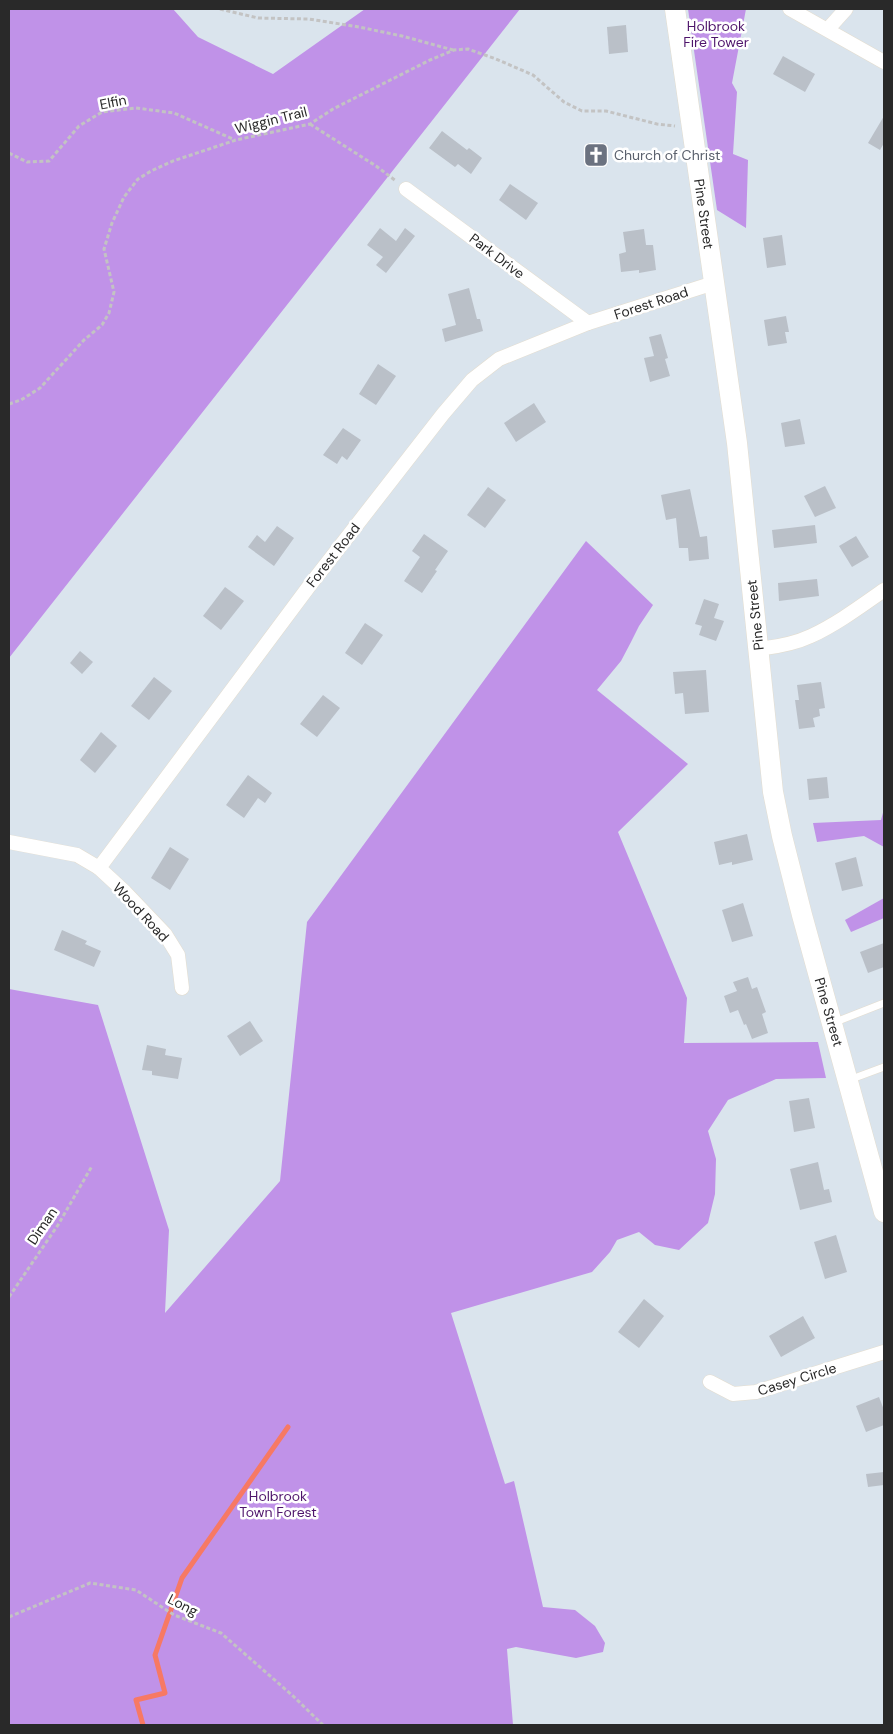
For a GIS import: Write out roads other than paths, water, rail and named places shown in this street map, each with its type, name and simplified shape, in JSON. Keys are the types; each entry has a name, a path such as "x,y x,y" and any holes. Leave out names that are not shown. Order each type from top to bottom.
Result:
{"main road":[{"name":"Pine Street","path":"675,9 737,443 770,763 782,836 806,933 848,1080 878,1167 884,1212"}],"street":[{"path":"790,9 884,62"},
{"path":"828,29 846,9"},
{"name":"Park Drive","path":"406,189 588,323"},
{"name":"Forest Road","path":"99,868 310,585 443,414 472,380 499,359 588,323 714,283"},
{"path":"758,649 779,646 811,636 847,616 884,590"},
{"path":"9,842 77,855 99,868"},
{"name":"Wood Road","path":"99,868 165,934 178,955 182,988"},
{"name":"Casey Circle","path":"710,1382 732,1394 756,1392 884,1352"}],"lane":[{"path":"832,1023 884,1003"},
{"path":"848,1080 884,1067"}],"waterway":[{"path":"143,1725 136,1700 165,1693 155,1655 182,1578 288,1427"}],"place":[{"name":"Church of Christ","path":"596,155"}],"park label":[{"name":"Holbrook Fire Tower","path":"716,34"},
{"name":"Holbrook Town Forest","path":"278,1504"}]}
